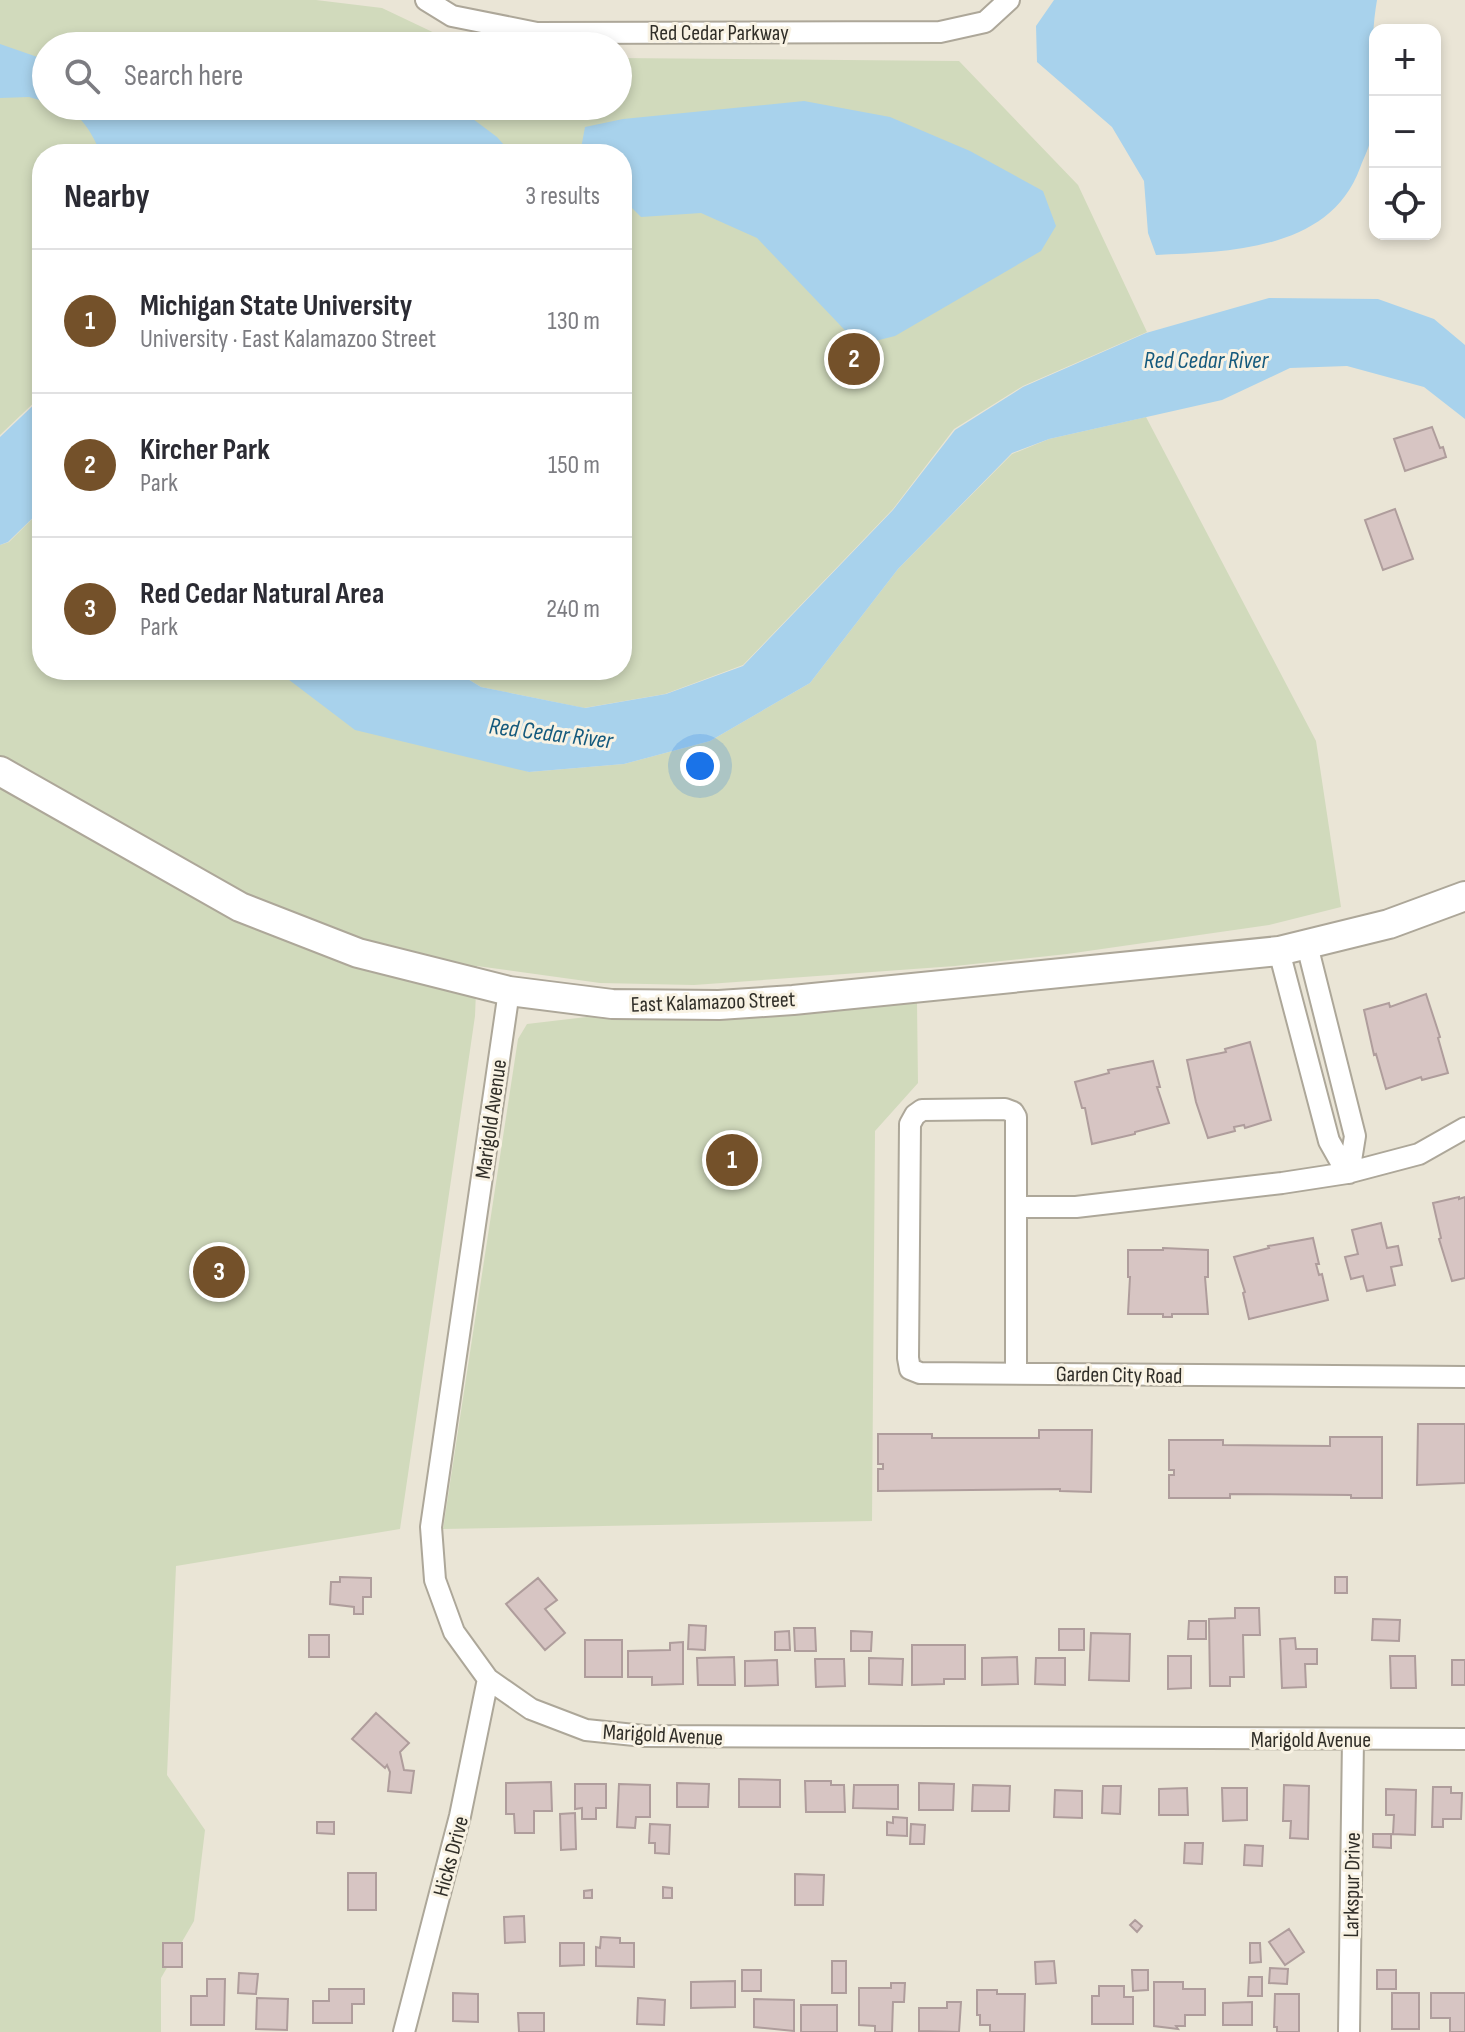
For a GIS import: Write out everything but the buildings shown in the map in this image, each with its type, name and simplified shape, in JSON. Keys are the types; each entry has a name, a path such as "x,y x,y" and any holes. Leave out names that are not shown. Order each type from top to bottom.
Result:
{"street":[{"name":"Red Cedar Parkway","path":"426,0 452,16 532,32"},
{"name":"Red Cedar Parkway","path":"632,33 940,32 985,22 1009,0"},
{"name":"East Kalamazoo Street","path":"0,771 240,907 358,953 509,991 612,1004 719,1005 793,1000 1279,951 1389,924 1465,896"},
{"path":"1307,945 1355,1136 1348,1173"},
{"path":"1279,951 1329,1141 1348,1173"},
{"name":"Marigold Avenue","path":"509,991 431,1527 435,1580 454,1632 488,1679 531,1709 572,1725 586,1730 644,1736 1465,1739"},
{"name":"Garden City Road","path":"1017,1207 1016,1117 1013,1112 1005,1109 922,1110 915,1115 910,1124 910,1369 920,1373 1465,1377"},
{"path":"1016,1373 1017,1207 1076,1207 1348,1173 1419,1154 1465,1128"},
{"name":"Hicks Drive","path":"404,2032 460,1816 488,1679"},
{"name":"Larkspur Drive","path":"1349,2032 1353,1739"}],"green space":[{"path":"0,0 316,0 382,8 433,32 32,32 32,120 632,120 632,58 959,61 1078,185 1147,332 1023,386 954,429 893,509 743,665 665,694 584,708 481,687 469,680 632,680 632,144 32,144 32,405 0,435"},
{"path":"1146,417 1316,741 1341,907 1269,925 1067,954 955,966 694,985 600,983 477,966 475,1016 400,1529 176,1566 167,1775 205,1830 194,1921 161,1978 161,2032 0,2032 0,545 9,542 32,519 32,680 301,680 529,772 624,764 710,741 810,683 898,569 1012,454 1049,439"},
{"path":"917,1003 918,1083 875,1131 872,1521 443,1529 518,1039 527,1024 595,1016 762,1018"}],"water":[{"path":"1054,0 1377,0 1374,24 1369,24 1369,147 1346,195 1326,216 1302,231 1245,248 1156,255 1148,233 1144,181 1112,127 1037,62 1036,26"},
{"path":"0,44 32,55 32,98 0,98"},
{"path":"804,101 890,117 970,151 1043,191 1056,226 1041,251 895,336 859,345 757,238 701,213 641,217 632,208 632,144 582,144 585,127 632,118"},
{"path":"81,120 474,120 503,144 96,144"},
{"name":"Red Cedar River","path":"1269,298 1378,299 1434,319 1465,345 1465,419 1424,387 1347,366 1290,368 1222,400 1049,439 1012,453 898,569 810,683 710,741 624,764 529,772 355,730 289,680 469,680 481,687 585,708 666,694 743,666 893,510 955,430 1023,387 1146,333"},
{"path":"32,407 32,519 8,542 0,545 0,437"}],"place":[{"name":"Kircher Park","path":"854,359"},
{"name":"Michigan State University","path":"732,1160"},
{"name":"Red Cedar Natural Area","path":"219,1272"}]}
